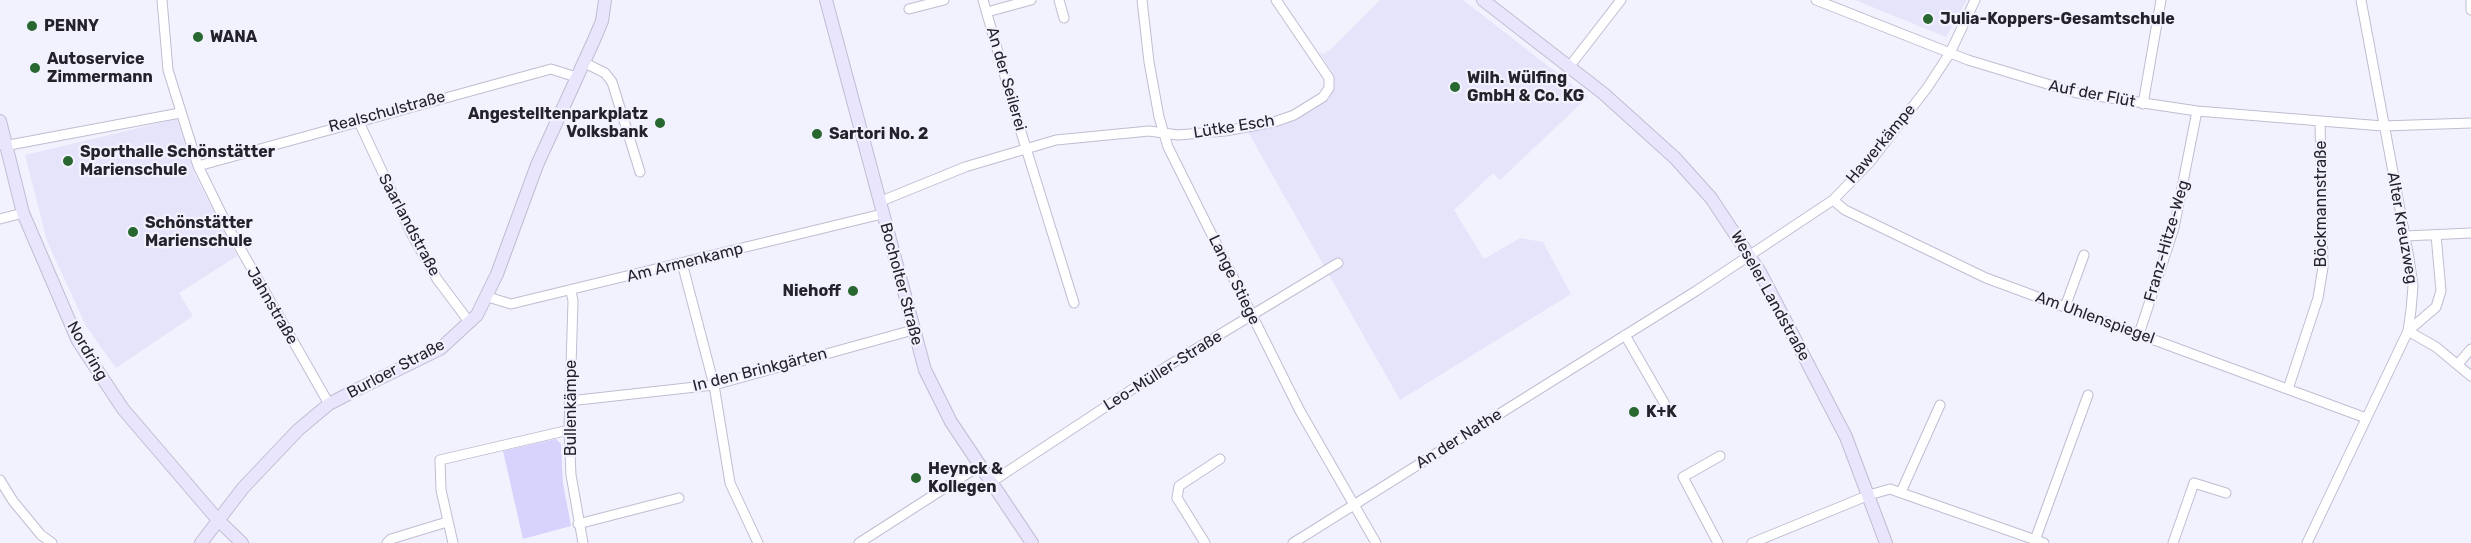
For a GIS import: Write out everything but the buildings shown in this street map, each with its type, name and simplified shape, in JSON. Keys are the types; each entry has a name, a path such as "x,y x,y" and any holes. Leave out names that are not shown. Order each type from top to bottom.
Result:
{"street":[{"name":"Jahnstraße","path":"162,0 168,70 198,166 228,227 329,405"},
{"name":"Burloer Straße","path":"201,543 243,488 298,430 329,405 440,349 470,323 488,297 537,165 602,21 605,0"},
{"name":"Bocholter Straße","path":"826,0 925,370 940,403 990,483 1032,543"},
{"path":"909,9 944,0"},
{"name":"An der Seilerei","path":"983,0 1026,147"},
{"name":"An der Seilerei","path":"987,12 1031,0"},
{"path":"1059,0 1064,18"},
{"name":"Lange Stiege","path":"1142,0 1149,62 1168,147 1300,411 1376,543"},
{"name":"Lütke Esch","path":"881,208 965,167 1026,147 1082,136 1164,132 1178,135 1225,131 1274,122 1294,114 1323,97 1329,88 1329,78 1276,0"},
{"name":"Weseler Landstraße","path":"1483,0 1604,94 1675,158 1712,198 1751,255 1846,437 1886,543"},
{"path":"1569,67 1621,0"},
{"name":"Auf der Flüt","path":"1816,0 1950,53 2048,86 2143,104 2197,111 2383,126 2471,123"},
{"name":"Hawerkämpe","path":"1751,255 1833,200 1870,162 1915,104 1950,53 1975,0"},
{"path":"2143,104 2161,0"},
{"name":"Alter Kreuzweg","path":"2307,543 2408,331 2413,286 2361,0"},
{"path":"2470,0 2471,10"},
{"path":"584,62 605,73 612,82 640,172"},
{"name":"Realschulstraße","path":"198,166 358,120 550,69 576,76"},
{"name":"Franz-Hitze-Weg","path":"2139,334 2174,228 2197,111"},
{"path":"4,147 180,112"},
{"name":"Saarlandstraße","path":"358,120 411,233 437,279 470,323"},
{"name":"Böckmannstraße","path":"2288,389 2318,298 2323,267 2320,121"},
{"name":"Nordring","path":"0,122 4,147 23,213 68,320 95,370 123,409 218,520 242,543"},
{"path":"1026,147 1074,303"},
{"name":"Am Uhlenspiegel","path":"1833,200 1845,210 1962,267 2366,418"},
{"name":"Am Armenkamp","path":"488,297 512,304 571,291 881,208"},
{"path":"0,219 23,213"},
{"path":"2405,236 2471,233"},
{"path":"2436,235 2441,291 2436,307 2408,331 2429,342 2471,376"},
{"name":"An der Nathe","path":"1293,543 1751,255"},
{"path":"2065,307 2084,255"},
{"path":"682,263 714,385 730,483 758,543"},
{"name":"Leo-Müller-Straße","path":"990,483 1166,368 1338,263"},
{"name":"Bullenkämpe","path":"571,291 573,301 569,401 571,475 583,543"},
{"name":"In den Brinkgärten","path":"569,401 714,385 913,330"},
{"path":"1625,335 1670,413"},
{"path":"2458,364 2471,349"},
{"path":"1752,543 1869,495 1890,489 2039,541 2088,395"},
{"path":"1901,492 1940,405"},
{"path":"453,543 447,522 440,460 569,430"},
{"path":"1718,543 1683,477 1720,456"},
{"path":"1205,543 1177,498 1179,486 1221,459"},
{"path":"859,543 979,466"},
{"path":"0,480 13,501 41,534 52,543"},
{"path":"2173,543 2194,483 2226,493"},
{"path":"578,524 679,498"},
{"path":"387,543 391,538 447,522"}],"shaded area":[{"path":"1380,0 1463,0 1588,97 1500,180 1493,173 1454,210 1484,259 1520,238 1543,242 1571,294 1400,400 1248,132 1304,115 1329,99 1335,84 1334,75 1319,52 1323,54 1330,50"},
{"name":"Julia-Koppers-Gesamtschule","path":"1855,0 1967,0 1946,37"},
{"path":"177,119 194,173 237,256 179,293 193,316 116,368 86,326 47,241 25,155"},
{"path":"556,439 561,444 563,483 571,526 523,539 503,451"}],"place":[{"name":"Julia-Koppers-Gesamtschule","path":"1928,19"},
{"name":"PENNY","path":"32,26"},
{"name":"WANA","path":"198,37"},
{"name":"Autoservice Zimmermann","path":"35,68"},
{"name":"Wilh. Wülfing GmbH & Co. KG","path":"1455,87"},
{"name":"Angestelltenparkplatz Volksbank","path":"660,123"},
{"name":"Sartori No. 2","path":"817,134"},
{"name":"Sporthalle Schönstätter Marienschule","path":"68,161"},
{"name":"Schönstätter Marienschule","path":"133,232"},
{"name":"Niehoff","path":"853,291"},
{"name":"K+K","path":"1634,412"},
{"name":"Heynck & Kollegen","path":"916,478"}]}
